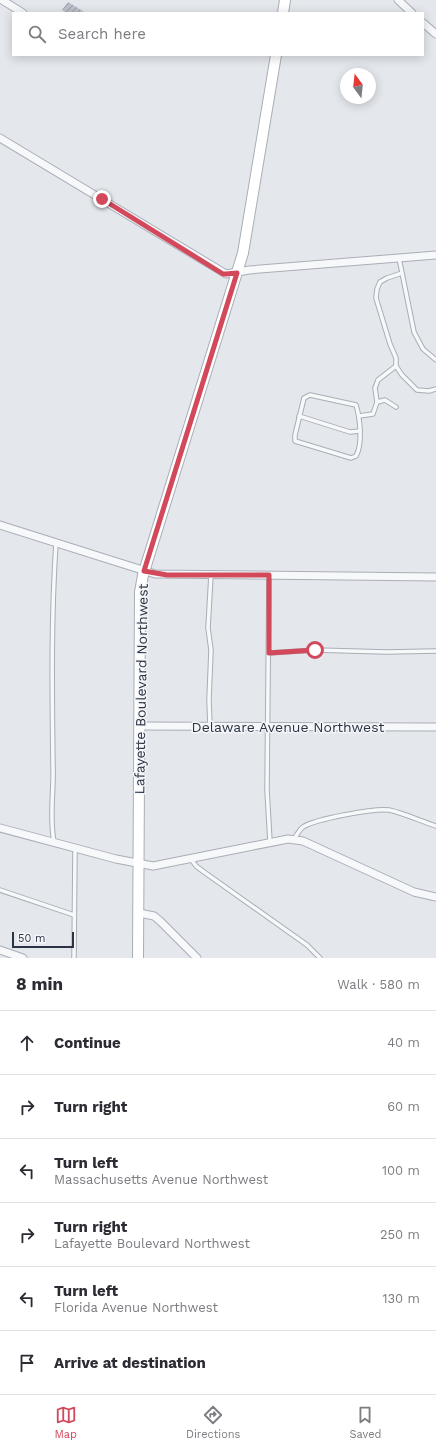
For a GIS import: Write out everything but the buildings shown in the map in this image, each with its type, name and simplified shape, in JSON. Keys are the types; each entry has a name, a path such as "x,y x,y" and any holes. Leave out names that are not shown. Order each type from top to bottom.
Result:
{"main road":[{"path":"283,12 285,0"},
{"name":"Lafayette Boulevard Northwest","path":"138,958 140,592 144,571 243,253 276,56"}],"street":[{"path":"2,0 21,12"},
{"path":"400,1 411,12"},
{"path":"424,24 436,34"},
{"path":"0,138 223,274 249,270 436,255"},
{"path":"0,525 144,571 167,575 436,577"},
{"name":"Delaware Avenue Northwest","path":"140,726 436,728"},
{"path":"0,828 139,864 158,865 270,842 294,839 303,841 414,892 436,897"},
{"path":"139,912 154,916 160,920 196,958"},
{"path":"0,950 23,958"}],"lane":[{"path":"399,258 414,332 423,350 436,360"},
{"path":"402,273 380,282 377,289 376,298 390,344 396,358 396,366 417,390 429,391 436,389"},
{"path":"360,416 373,414 377,402 375,388 378,380 396,366"},
{"path":"310,395 356,405 360,416 360,450 356,456 351,458 295,442 295,435 304,398 310,395"},
{"path":"377,402 385,400 396,406"},
{"path":"299,416 350,432 360,431"},
{"path":"54,842 51,819 53,770 53,581 56,543"},
{"path":"210,726 209,700 211,650 208,628 211,575"},
{"path":"269,575 269,726 267,790 270,842"},
{"path":"269,653 315,650 387,652 436,651"},
{"path":"294,839 300,830 310,823 365,811 382,810 401,814 436,826"},
{"path":"74,848 74,958"},
{"path":"190,858 196,866 307,945 320,958"},
{"path":"0,890 74,915"}],"route":[{"path":"102,199 223,274 237,273 144,571 167,575 269,575 269,653 315,650"}]}
